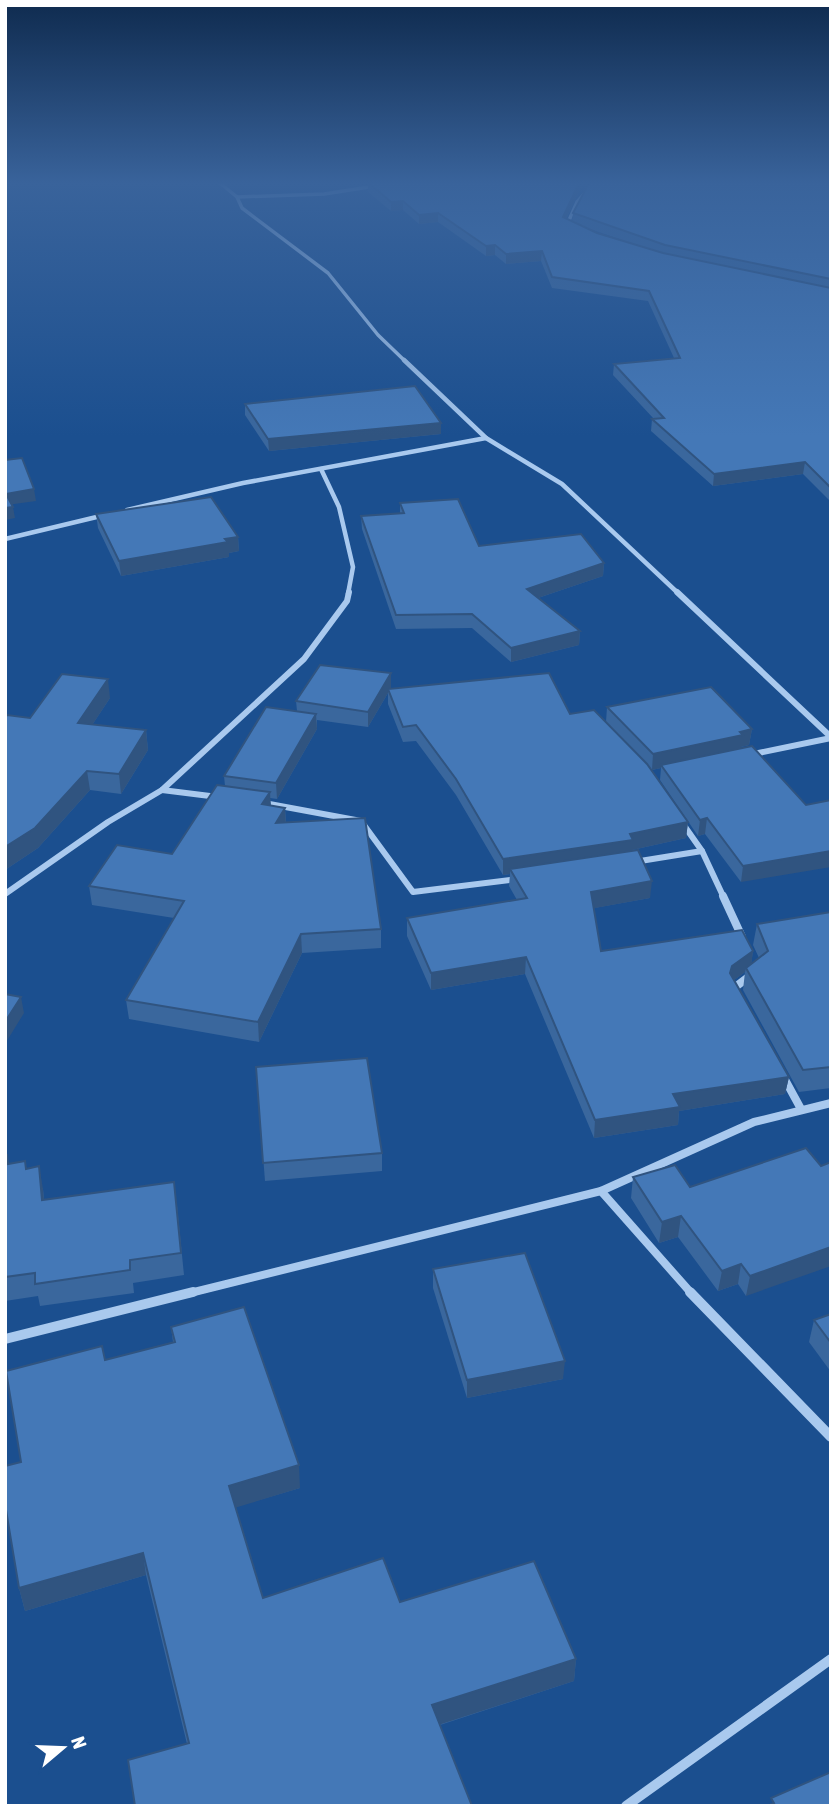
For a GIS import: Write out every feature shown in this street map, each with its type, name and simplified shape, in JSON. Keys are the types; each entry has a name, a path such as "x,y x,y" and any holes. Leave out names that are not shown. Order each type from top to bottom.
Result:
{"street":[{"path":"321,268 378,335 486,438 562,484 831,738"},
{"path":"125,511 243,483 486,438"},
{"path":"5,894 108,821 162,790 304,659 347,601 353,567 339,507 321,470"},
{"path":"5,538 112,514"},
{"path":"741,757 831,738"},
{"path":"162,790 227,798"},
{"path":"253,802 361,821 413,892 526,878"},
{"path":"680,819 702,851 747,945"},
{"path":"621,863 702,851"},
{"path":"741,1000 734,988 759,970"},
{"path":"781,1073 801,1109"},
{"path":"5,1339 601,1191 754,1122 831,1104"},
{"path":"601,1191 688,1290 831,1437"},
{"path":"626,1806 831,1659"}],"building":[{"path":"548,268 733,268 831,288 831,488 805,462 714,474 652,419 664,418 614,364 680,358 649,291 552,277"},
{"path":"775,268 831,268 831,279"},
{"path":"415,386 441,423 268,439 245,404"},
{"path":"22,458 34,489 6,494 13,507 5,508 5,460"},
{"path":"211,497 238,537 225,539 228,542 119,561 96,514"},
{"path":"458,499 479,546 581,534 604,563 527,589 580,631 511,648 472,614 396,615 361,516 404,513 400,503"},
{"path":"320,665 391,673 368,712 296,701"},
{"path":"549,673 570,714 594,710 647,764 688,822 630,834 633,840 503,859 456,779 416,725 403,727 388,689"},
{"path":"62,674 108,679 78,723 146,730 119,774 87,771 35,828 5,847 5,717 30,718"},
{"path":"711,687 752,729 740,732 743,735 653,754 607,707"},
{"path":"266,707 316,714 276,783 224,776"},
{"path":"752,746 806,805 831,800 831,851 743,866 707,818 700,820 661,765"},
{"path":"217,785 270,792 262,804 285,808 276,823 365,818 381,929 301,934 258,1022 126,1000 184,901 89,886 117,845 172,854"},
{"path":"638,850 652,881 591,892 601,951 742,930 753,951 732,966 730,973 789,1077 673,1094 680,1107 595,1120 526,957 431,973 407,918 527,898 510,869"},
{"path":"831,912 831,1067 803,1070 746,968 768,951 757,924"},
{"path":"5,994 21,997 5,1022"},
{"path":"367,1058 382,1153 263,1163 256,1067"},
{"path":"806,1148 821,1166 831,1162 831,1247 750,1276 741,1264 722,1271 681,1216 662,1222 633,1177 675,1165 690,1187"},
{"path":"5,1155 8,1164 25,1161 26,1169 39,1166 42,1200 174,1182 181,1253 130,1260 130,1270 35,1284 35,1273 5,1277"},
{"path":"525,1253 565,1361 467,1380 433,1269"},
{"path":"244,1307 299,1465 229,1486 263,1598 383,1558 400,1602 534,1561 576,1659 432,1705 472,1806 135,1806 128,1760 189,1743 143,1553 19,1588 5,1504 5,1466 21,1462 6,1371 102,1346 105,1360 175,1342 171,1327"},
{"path":"831,1314 831,1343 814,1320"},
{"path":"831,1772 831,1806 768,1806 774,1803 771,1798"}]}
